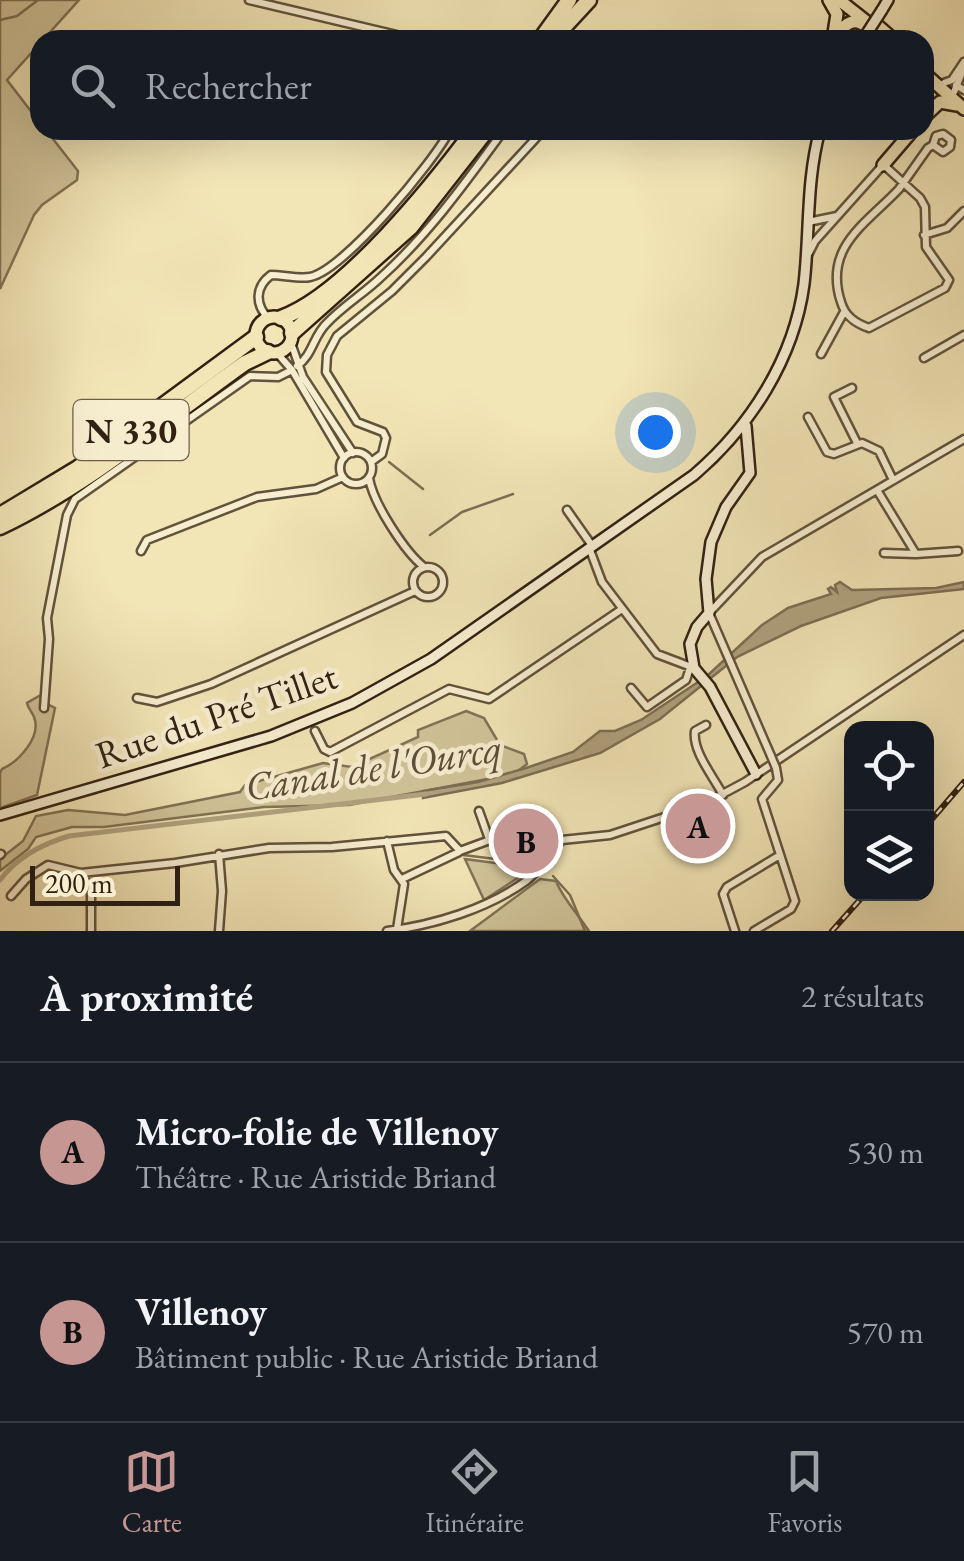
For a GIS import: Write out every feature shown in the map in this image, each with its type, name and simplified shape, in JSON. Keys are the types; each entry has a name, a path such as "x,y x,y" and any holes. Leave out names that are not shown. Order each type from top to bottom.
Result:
{"highway":[{"path":"542,30 558,0"},
{"path":"544,30 570,0"},
{"path":"558,30 578,0"},
{"path":"560,30 588,0"},
{"name":"N 330","path":"274,318 318,296 386,235 466,140"},
{"name":"N 330","path":"292,338 411,226 478,140"},
{"name":"N 330","path":"0,514 78,468 256,337"},
{"name":"N 330","path":"0,526 32,512 244,364 272,352"}],"main road":[{"path":"829,0 838,20 834,30"},
{"path":"839,0 874,30"},
{"path":"849,0 883,30"},
{"path":"840,30 855,21 873,30"},
{"path":"953,90 964,110"},
{"path":"934,108 949,101 964,110"},
{"path":"883,165 904,140"},
{"path":"274,318 289,324 292,338"},
{"name":"N 330","path":"256,337 259,326 274,318"},
{"path":"256,337 260,346 272,352"},
{"name":"N 330","path":"272,352 292,338"}],"street":[{"path":"249,0 376,30"},
{"path":"870,30 885,5"},
{"path":"953,90 952,80 964,65"},
{"path":"274,318 261,310 258,296 265,279 271,275 315,276 350,248 411,186 443,140"},
{"path":"44,708 47,618 67,515 75,499 250,376 278,377 306,360 318,332 381,278 423,235 496,140"},
{"path":"416,572 412,557 375,497 369,478 371,462 382,454 386,438 376,428 357,422 326,372 325,363 333,341 426,258 533,140"},
{"name":"Rue du Pré Tillet","path":"2,815 270,736 342,708 430,659 672,492 731,441 772,382 798,314 818,140"},
{"path":"806,260 828,226 883,165 902,182 920,198 926,247 949,280 945,288 869,328 857,324 844,312 836,278 842,249 902,182 928,148 933,145"},
{"path":"809,199 812,209 822,217"},
{"path":"924,234 947,228 964,211"},
{"path":"806,223 837,216"},
{"path":"806,223 819,228 828,226"},
{"path":"822,347 844,312"},
{"path":"924,358 964,335"},
{"path":"292,338 295,368 342,448 344,458"},
{"path":"272,352 295,368 353,452"},
{"path":"852,388 834,397 857,443 879,452 893,480"},
{"path":"808,417 827,452 834,454 857,443"},
{"path":"748,418 744,430 750,474 726,508 711,542 706,579 709,613 778,780 762,799 794,901 791,910 754,931"},
{"path":"631,688 646,708 686,680 694,669 690,644 696,627 762,557 964,439"},
{"path":"731,441 740,443 750,462"},
{"path":"371,462 364,454 353,452 340,467 343,477 375,497"},
{"path":"142,551 147,540 245,502 316,489 343,477"},
{"path":"358,484 369,478"},
{"path":"876,490 916,554"},
{"path":"566,510 591,548 602,582 657,654 694,669 710,688 756,774"},
{"path":"884,552 958,551"},
{"path":"412,557 442,574 442,590 429,598 415,591 412,582 416,572 424,567"},
{"path":"137,698 157,702 211,684 415,591"},
{"path":"315,731 324,749 330,752 449,689 489,699 622,608"},
{"path":"400,877 457,849 489,839 562,840 626,832 723,794 964,636"},
{"path":"706,726 695,731 692,738 723,794"},
{"path":"479,811 489,839"},
{"path":"12,896 26,879 48,865 81,872 175,863 219,854 446,836 457,849"},
{"path":"388,931 413,929 483,905 526,881 562,840"},
{"path":"387,841 404,896 396,930"},
{"path":"219,854 219,931"},
{"path":"735,931 724,894 726,887 780,856"},
{"path":"81,872 91,890 91,931"}],"shaded area":[{"path":"0,0 79,0 52,30 30,30 30,54 7,80 30,110 30,140 54,140 78,171 77,180 34,215 0,289"},
{"path":"840,582 852,590 936,588 964,582 964,589 881,598 801,626 737,657 660,719 600,753 502,783 423,798 423,791 478,782 573,752 600,731 615,731 641,720 707,676 762,625 788,608 831,594 831,587 837,592 835,585"},
{"path":"39,696 55,708 37,795 0,808 0,773 32,740 36,725 27,703"},
{"path":"466,711 484,718 500,745 524,754 527,764 514,774 349,805 264,807 104,827 72,827 36,837 28,849 0,871 0,859 23,841 36,816 68,810 125,815 240,792 245,785 323,763 352,767 418,737 418,730"},
{"path":"465,859 533,868 484,900"},
{"path":"540,879 556,881 589,931 470,931"}],"waterway":[{"path":"0,20 17,16 38,0"},
{"path":"389,462 423,489"},
{"path":"430,535 462,512 513,494"},
{"name":"Canal de l'Ourcq","path":"0,880 31,852 69,836 426,794"},
{"path":"463,855 536,864"},
{"path":"553,876 570,895 585,931"}],"railway":[{"path":"934,817 964,782"},
{"path":"832,931 859,901"}],"place":[{"name":"Micro-folie de Villenoy","path":"698,826"},
{"name":"Villenoy","path":"526,841"}]}
